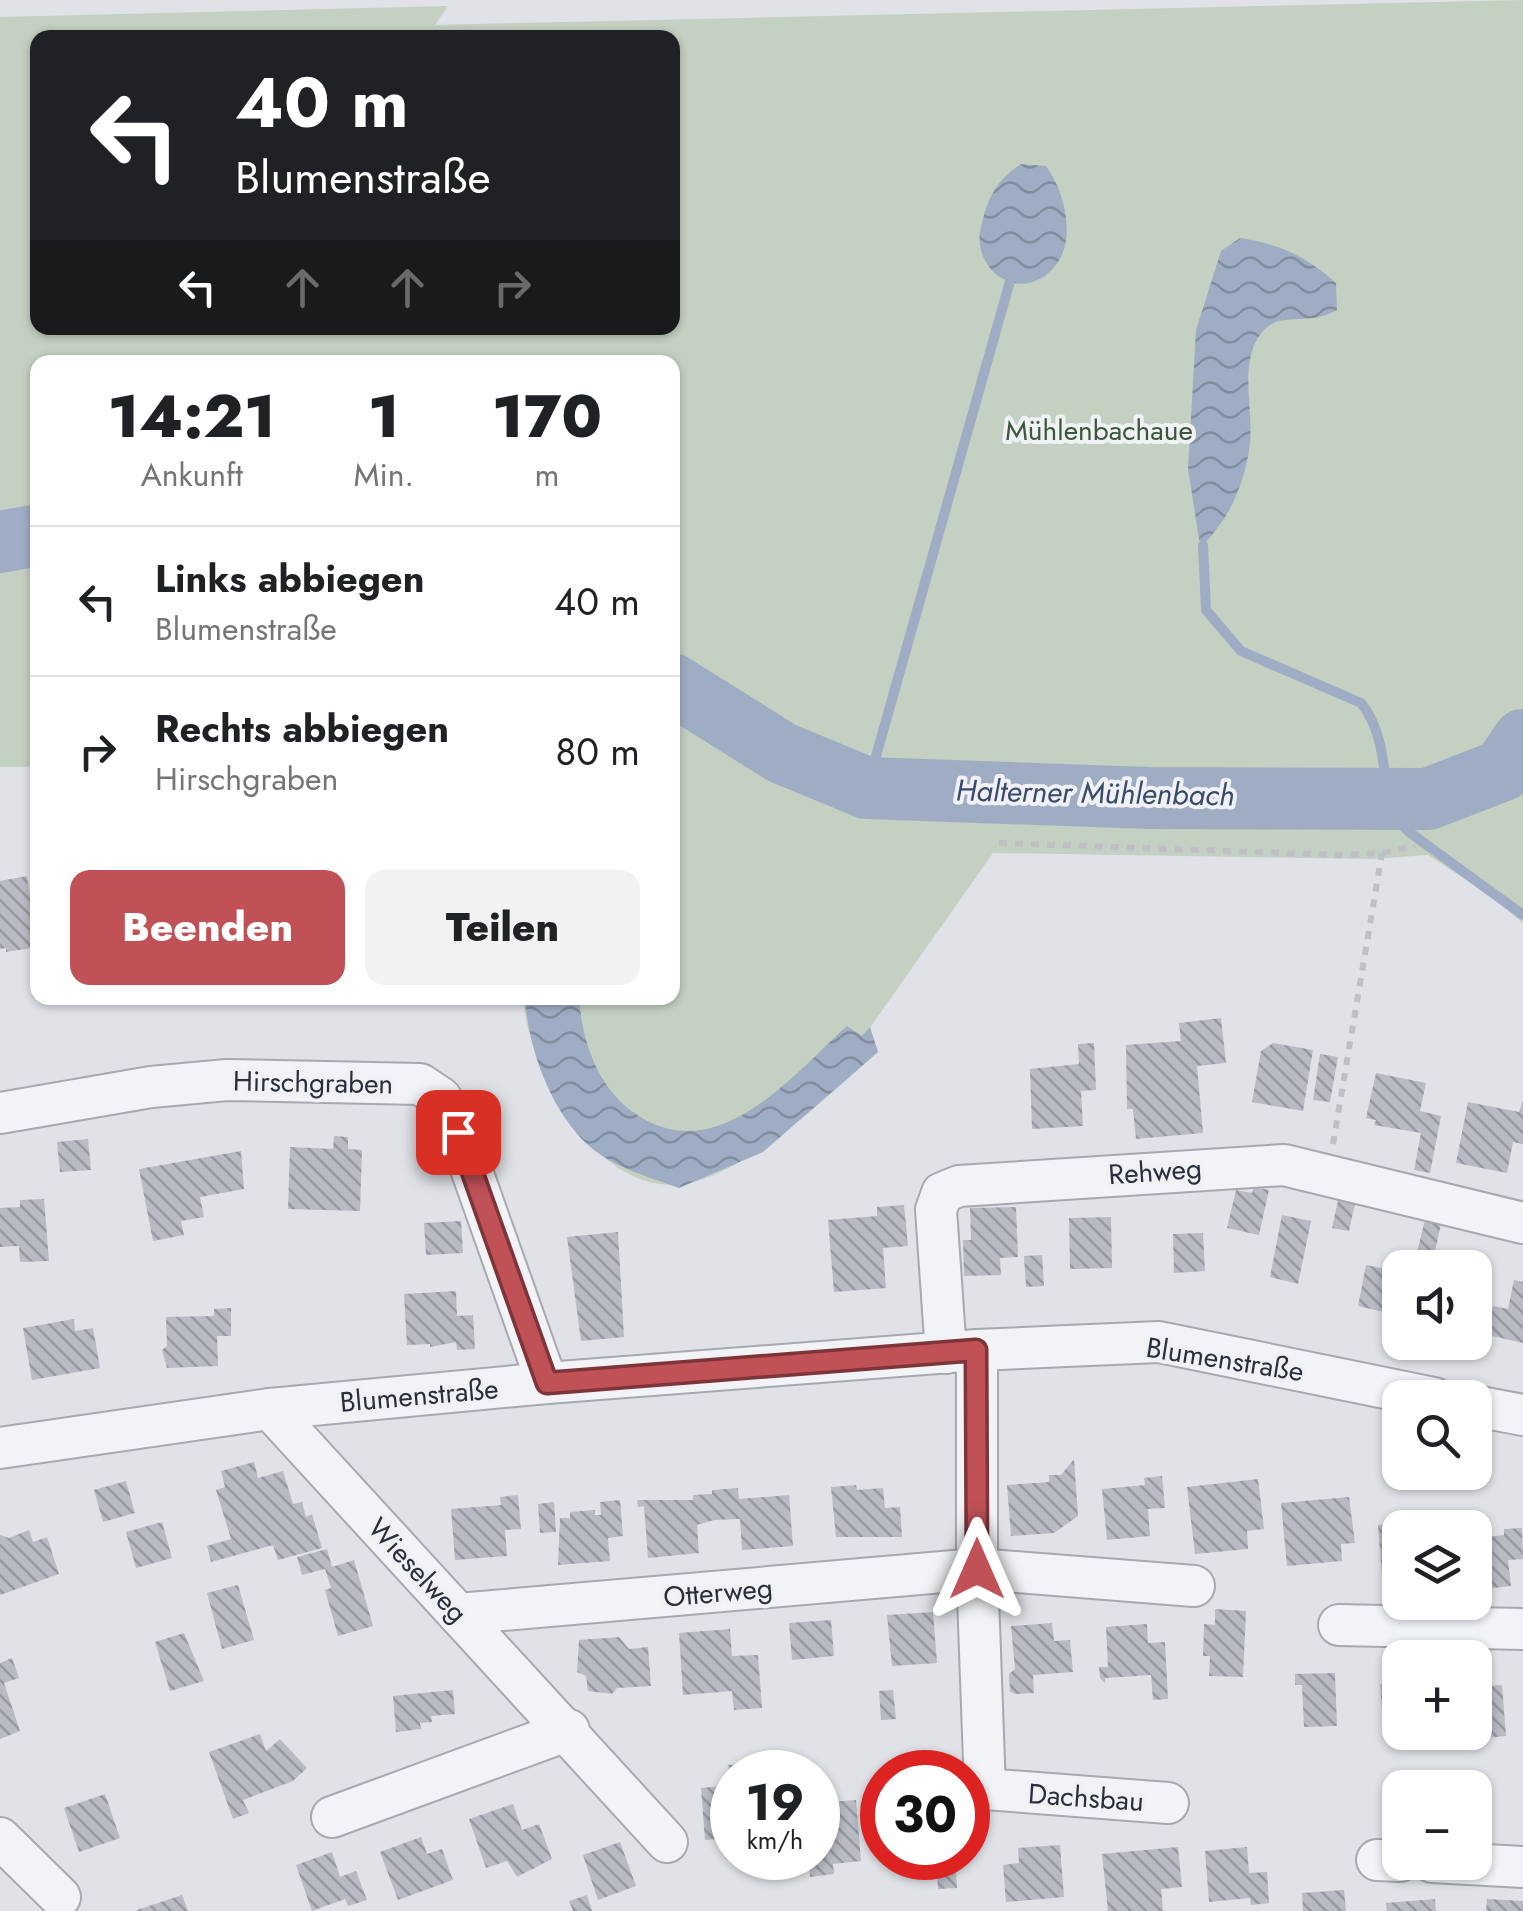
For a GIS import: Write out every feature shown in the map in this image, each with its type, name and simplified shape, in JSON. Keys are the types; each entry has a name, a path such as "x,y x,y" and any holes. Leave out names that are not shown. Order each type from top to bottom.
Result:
{"street":[{"name":"Hirschgraben","path":"0,1114 151,1087 226,1080 420,1084 441,1098 458,1132 547,1383"},
{"name":"Rehweg","path":"961,1352 936,1210 942,1193 959,1186 1233,1165 1284,1165 1523,1223"},
{"name":"Blumenstraße","path":"0,1448 270,1408 961,1352 1159,1342 1382,1387"},
{"name":"Dachsbau","path":"961,1352 977,1569 985,1789 1168,1803"},
{"name":"Wieselweg","path":"270,1408 569,1730 667,1842"},
{"path":"1492,1409 1523,1415"},
{"path":"977,1569 1194,1586"},
{"name":"Otterweg","path":"458,1614 977,1569"},
{"path":"1339,1625 1523,1630"},
{"path":"332,1816 569,1730"},
{"path":"4,1848 60,1897"},
{"path":"1492,1865 1523,1867"}],"path":[{"path":"999,843 1114,850 1382,854 1415,846"},
{"path":"1329,1175 1382,854"}],"green space":[{"name":"Mühlenbachaue","path":"1523,0 1523,923 1488,894 1428,855 1372,859 993,853 869,1029 878,1051 838,1087 790,1128 713,1175 690,1183 657,1184 626,1173 599,1153 554,1095 528,1028 524,1005 680,1005 680,355 30,355 30,767 0,767 0,17 448,6 435,25"}],"water":[{"path":"1021,164 1046,166 1053,177 1064,205 1066,236 1064,250 1047,274 1021,284 997,275 982,254 980,241 990,198 1005,177"},
{"path":"1240,238 1303,258 1325,274 1336,283 1337,310 1318,317 1276,322 1259,336 1249,364 1251,429 1244,474 1227,514 1200,545 1188,469 1196,330 1221,251"},
{"path":"526,1005 580,1005 594,1061 620,1101 663,1127 693,1131 721,1125 749,1111 801,1070 847,1026 862,1036 870,1027 878,1052 763,1152 679,1188 608,1159 575,1131 543,1077"}],"building":[{"path":"27,876 30,948 6,952 6,948 0,949 0,881"},
{"path":"1221,1018 1226,1063 1197,1066 1203,1133 1136,1139 1133,1109 1127,1109 1126,1045 1181,1041 1179,1023"},
{"path":"1094,1043 1096,1090 1081,1091 1083,1126 1032,1129 1030,1069 1079,1064 1078,1044"},
{"path":"1273,1043 1313,1050 1303,1111 1252,1102 1261,1051"},
{"path":"1320,1054 1338,1057 1330,1102 1313,1100"},
{"path":"1376,1073 1426,1083 1420,1111 1441,1116 1430,1173 1414,1170 1421,1133 1374,1125 1376,1120 1366,1118"},
{"path":"1523,1101 1523,1144 1513,1142 1507,1173 1456,1163 1468,1102 1519,1112"},
{"path":"334,1136 348,1137 348,1149 362,1150 360,1211 288,1209 290,1147 333,1149"},
{"path":"88,1139 91,1170 60,1172 57,1142"},
{"path":"241,1151 244,1189 200,1197 204,1217 181,1221 184,1235 153,1241 139,1169"},
{"path":"1254,1187 1269,1190 1259,1235 1227,1228 1236,1190 1252,1193"},
{"path":"1339,1196 1356,1199 1349,1231 1332,1228"},
{"path":"44,1199 49,1261 20,1262 19,1246 0,1247 0,1208 20,1207 20,1200"},
{"path":"904,1205 908,1246 883,1248 886,1288 834,1292 828,1220 877,1216 877,1207"},
{"path":"1016,1207 1018,1257 1000,1258 1001,1275 964,1276 963,1240 971,1240 970,1208"},
{"path":"1282,1215 1311,1221 1298,1284 1270,1277"},
{"path":"1426,1216 1442,1219 1435,1250 1418,1250"},
{"path":"1111,1217 1112,1268 1070,1269 1069,1218"},
{"path":"461,1221 463,1253 426,1255 424,1223"},
{"path":"618,1232 624,1337 581,1341 567,1237"},
{"path":"1203,1233 1205,1271 1174,1273 1173,1234"},
{"path":"1042,1255 1044,1286 1026,1287 1024,1256"},
{"path":"1366,1265 1382,1268 1382,1312 1358,1306"},
{"path":"1514,1280 1523,1282 1523,1343 1492,1336 1493,1306 1508,1309"},
{"path":"456,1291 457,1316 473,1315 475,1349 457,1350 456,1342 430,1347 407,1345 404,1294"},
{"path":"231,1308 231,1336 217,1336 218,1366 167,1368 162,1350 167,1346 166,1317 214,1316 214,1309"},
{"path":"74,1319 75,1331 93,1328 100,1368 32,1380 23,1328"},
{"path":"1074,1459 1078,1516 1054,1533 1011,1536 1007,1485 1049,1482 1049,1475 1061,1475"},
{"path":"254,1462 258,1478 283,1471 293,1504 302,1502 306,1517 312,1514 322,1548 278,1560 273,1545 211,1562 207,1546 231,1539 216,1490 225,1487 221,1471"},
{"path":"1162,1476 1165,1508 1148,1509 1150,1536 1107,1540 1102,1489 1145,1485 1144,1478"},
{"path":"1258,1479 1264,1529 1247,1531 1248,1549 1195,1554 1187,1487"},
{"path":"126,1481 135,1513 103,1522 94,1490"},
{"path":"856,1485 857,1490 883,1488 885,1508 900,1507 902,1537 836,1537 831,1487"},
{"path":"738,1488 739,1499 789,1495 793,1546 742,1550 740,1519 714,1520 697,1525 699,1553 648,1558 644,1506 638,1507 637,1500 693,1500 693,1495"},
{"path":"518,1495 521,1529 505,1530 507,1556 455,1560 451,1509 501,1505 500,1497"},
{"path":"1349,1497 1355,1543 1341,1544 1342,1561 1287,1566 1281,1503"},
{"path":"620,1500 623,1536 608,1538 610,1561 558,1565 560,1518 570,1518 570,1512 595,1510 595,1515 601,1515 600,1502"},
{"path":"554,1502 556,1532 540,1533 538,1504"},
{"path":"162,1522 172,1558 136,1568 126,1532"},
{"path":"1378,1525 1382,1525 1382,1576"},
{"path":"1522,1528 1523,1559 1508,1560 1511,1586 1492,1588 1492,1536 1504,1535 1504,1529"},
{"path":"29,1530 33,1542 47,1537 59,1574 0,1595 0,1535 9,1538"},
{"path":"327,1549 332,1567 354,1560 373,1626 338,1636 325,1590 331,1588 325,1569 302,1575 297,1557"},
{"path":"238,1585 254,1640 222,1649 207,1593"},
{"path":"1215,1609 1246,1611 1243,1677 1209,1676 1210,1656 1203,1656 1204,1624 1215,1625"},
{"path":"933,1612 937,1663 892,1666 887,1615"},
{"path":"831,1620 834,1656 792,1660 789,1623"},
{"path":"1052,1623 1054,1641 1070,1640 1073,1672 1033,1675 1034,1693 1015,1694 1010,1691 1009,1674 1015,1669 1011,1626"},
{"path":"1147,1624 1148,1643 1165,1642 1168,1699 1153,1700 1151,1675 1105,1678 1105,1683 1100,1678 1099,1667 1108,1667 1106,1627"},
{"path":"730,1629 732,1656 758,1655 762,1708 734,1710 732,1691 683,1695 679,1633"},
{"path":"184,1633 204,1681 170,1691 155,1642"},
{"path":"619,1637 629,1649 648,1647 651,1686 617,1688 612,1694 588,1691 586,1676 577,1672 579,1640"},
{"path":"12,1658 19,1678 4,1683 20,1731 0,1739 0,1663"},
{"path":"1335,1673 1337,1726 1304,1727 1302,1685 1295,1685 1295,1674"},
{"path":"1502,1685 1506,1736 1492,1737 1492,1686"},
{"path":"453,1690 455,1714 431,1716 432,1722 420,1723 421,1729 396,1732 393,1696"},
{"path":"893,1690 896,1719 881,1720 879,1691"},
{"path":"260,1734 266,1751 280,1739 307,1768 293,1781 243,1800 249,1813 233,1819 209,1752"},
{"path":"710,1787 710,1840 705,1840 701,1788"},
{"path":"105,1794 120,1838 79,1852 64,1808"},
{"path":"856,1800 860,1861 840,1863 840,1801"},
{"path":"513,1804 522,1830 539,1824 552,1859 517,1877 507,1861 486,1868 469,1819"},
{"path":"421,1837 427,1854 442,1849 453,1880 398,1900 380,1852"},
{"path":"620,1842 636,1886 598,1900 583,1855"},
{"path":"1060,1845 1064,1897 1006,1902 1003,1865 1019,1863 1018,1848"},
{"path":"1178,1847 1182,1887 1161,1889 1163,1911 1108,1911 1102,1854"},
{"path":"1247,1847 1249,1873 1267,1872 1269,1903 1251,1905 1250,1898 1209,1902 1205,1851"},
{"path":"332,1852 340,1877 356,1871 367,1900 348,1906 345,1899 312,1911 296,1865"},
{"path":"937,1880 956,1880 957,1888 938,1889"},
{"path":"1344,1890 1346,1911 1303,1911 1302,1893"},
{"path":"182,1895 188,1911 137,1911 137,1910"},
{"path":"587,1895 592,1911 573,1911 569,1901"},
{"path":"1435,1899 1436,1911 1387,1911 1386,1903"},
{"path":"1487,1899 1523,1901 1523,1911 1486,1911"}],"waterway":[{"path":"867,788 1010,281"},
{"name":"Halterner Mühlenbach","path":"0,542 30,536"},
{"path":"1203,545 1206,610 1241,651 1361,703 1378,736 1388,799"},
{"name":"Halterner Mühlenbach","path":"680,689 782,753 867,788 1148,798 1428,799 1503,770 1523,740"},
{"path":"1376,799 1409,832 1523,915"}],"route":[{"path":"458,1132 547,1383 747,1371 976,1350 977,1569"}]}
